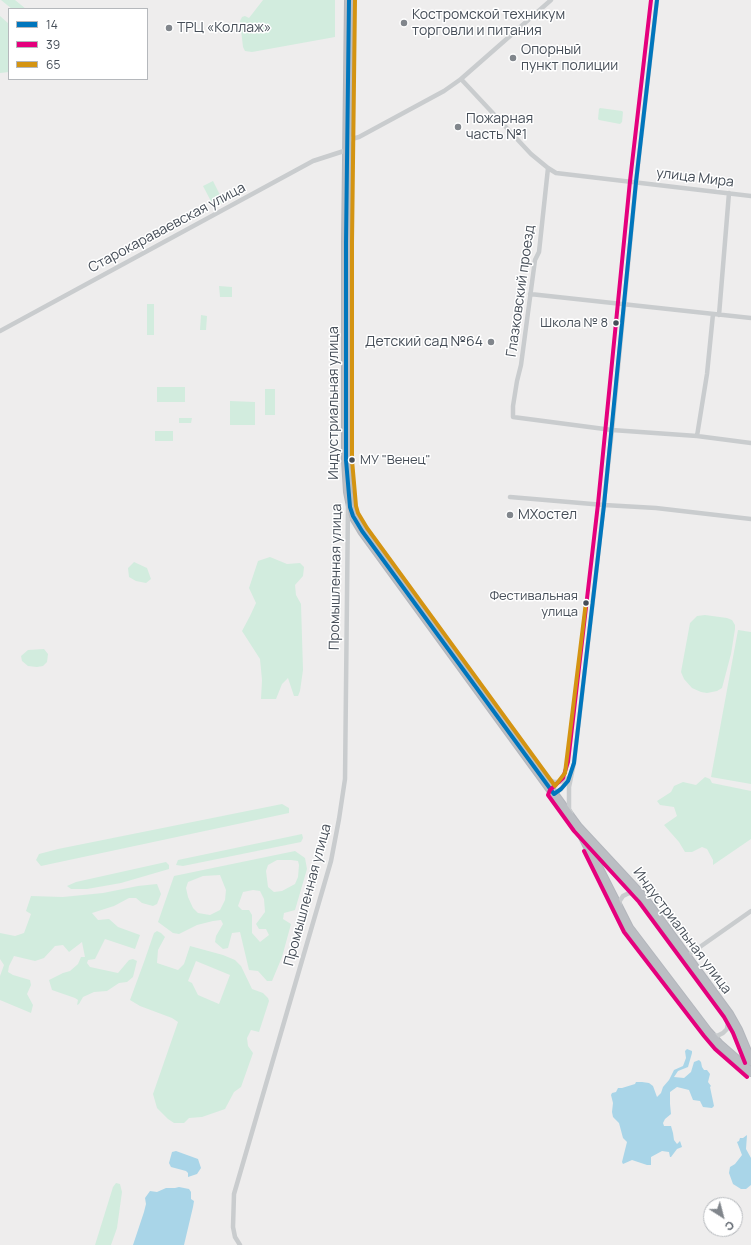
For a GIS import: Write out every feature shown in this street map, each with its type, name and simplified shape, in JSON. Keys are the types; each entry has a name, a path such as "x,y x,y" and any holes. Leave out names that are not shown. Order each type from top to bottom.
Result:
{"highway":[{"name":"Индустриальная улица","path":"349,0 346,243 346,460 348,492 352,516 362,532 576,824 644,898 687,956 729,1014 738,1030 751,1061"},
{"name":"Индустриальная улица","path":"576,824 629,928 708,1032 719,1044 751,1072"}],"street":[{"path":"348,140 359,137 444,91 461,79 551,0"},
{"path":"576,824 569,809 569,787 604,506 636,182 657,0"},
{"name":"улица Мира","path":"461,79 531,154 556,173 751,196"},
{"name":"Старокараваевская улица","path":"0,331 313,161 347,150"},
{"name":"Глазковский проезд","path":"548,168 539,252 535,260 521,365 513,406 513,417 612,430"},
{"path":"697,436 716,314 729,193"},
{"path":"530,294 751,318"},
{"path":"612,430 697,436 751,443"},
{"name":"Промышленная улица","path":"240,1245 235,1236 233,1227 234,1194 331,861 340,819 344,779 348,492"},
{"path":"510,497 604,506 656,508 751,519"},
{"path":"540,774 554,782 567,779 571,775"},
{"path":"554,794 561,789 571,775"},
{"path":"620,912 619,902 623,896 629,893 636,893 644,898"},
{"path":"687,956 751,910"},
{"path":"708,1032 717,1036 723,1033 726,1029 729,1014"}],"green space":[{"path":"1,0 15,0 25,8 11,8"},
{"path":"263,0 335,0 335,37 252,52 245,51 243,47 240,21 242,17 245,16 249,18"},
{"path":"0,16 8,23 8,72 0,73"},
{"path":"600,108 622,111 622,122 620,124 599,120"},
{"path":"213,181 221,197 219,198 222,203 214,207 203,186"},
{"path":"219,286 232,287 232,297 220,297"},
{"path":"147,304 154,304 154,335 147,335"},
{"path":"201,315 207,316 206,330 200,330"},
{"path":"157,387 185,387 185,402 157,402"},
{"path":"265,389 275,389 275,415 265,415"},
{"path":"230,401 255,402 255,425 230,425"},
{"path":"179,418 192,418 191,423 179,423"},
{"path":"155,431 173,431 173,441 155,441"},
{"path":"270,557 287,564 300,563 304,567 303,576 295,585 296,595 301,604 303,670 298,696 294,696 288,678 282,684 276,699 261,699 262,680 260,659 242,631 256,603 249,588 258,561"},
{"path":"134,562 147,568 151,579 146,583 136,581 129,577 128,568"},
{"path":"705,615 727,618 732,620 735,625 731,654 722,688 717,691 707,693 692,688 684,679 681,672 690,623 697,616"},
{"path":"738,630 751,632 751,784 711,777"},
{"path":"44,649 48,654 47,662 43,666 28,666 22,661 21,656 28,650"},
{"path":"705,777 710,779 712,783 751,791 751,839 713,865 713,860 707,849 702,847 692,852 685,852 679,842 664,825 677,816 674,807 660,805 657,801 671,792 674,786 683,782 696,785"},
{"path":"282,804 289,808 289,813 41,866 36,860 39,854 58,849"},
{"path":"302,834 303,838 301,842 183,866 176,865 178,860"},
{"path":"295,851 305,858 307,869 295,910 284,913 283,919 291,924 282,957 272,981 267,981 258,971 249,970 240,932 232,933 228,948 223,949 215,942 216,936 223,924 221,920 197,925 179,934 173,933 158,922 174,876","holes":["277,860 298,861 298,877 295,884 282,891 274,892 268,887 266,871 268,865","220,875 226,890 225,900 220,910 210,915 198,913 193,908 186,888 188,882 203,876","253,890 260,891 264,899 265,912 256,924 259,929 266,929 269,935 260,942 252,933 252,915 249,910 242,910 238,906 243,892"]},
{"path":"166,862 169,865 169,869 121,883 87,889 71,889 67,886 76,882"},
{"path":"157,884 161,894 157,904 153,906 142,903 136,898 129,898 114,906 92,913 98,920 109,919 118,927 140,935 135,949 105,939 95,959 88,960 87,963 90,967 118,973 129,960 133,959 137,961 133,977 127,982 119,983 107,991 94,992 83,997 77,1005 78,1000 75,998 52,990 49,980 70,971 78,964 81,957 85,957 82,942 69,952 63,945 55,946 44,958 35,961 14,956 8,972 30,980 31,985 27,994 33,1005 31,1013 0,1000 0,976 4,965 0,959 0,933 15,936 24,933 31,914 26,911 31,896 63,897 103,893"},
{"path":"157,931 165,937 158,950 157,963 178,970 184,964 190,946 223,955 235,960 241,966 252,989 263,993 269,1001 259,1032 251,1030 247,1038 248,1046 253,1053 241,1087 234,1092 225,1109 202,1117 189,1118 184,1123 174,1123 168,1119 157,1108 153,1094 178,1022 172,1018 140,1006 130,1000 154,933","holes":["196,961 230,975 219,1004 198,995 192,983 188,981"]},
{"path":"116,1183 120,1184 122,1192 117,1228 111,1245 95,1245 113,1187"}],"water":[{"path":"687,1049 692,1051 688,1067 678,1071 674,1077 684,1078 691,1072 694,1062 699,1060 704,1070 707,1070 710,1074 708,1082 711,1086 714,1106 712,1108 703,1107 700,1101 693,1100 689,1090 677,1087 670,1092 671,1114 663,1123 664,1126 671,1126 674,1140 677,1144 680,1141 682,1147 677,1149 671,1157 669,1152 662,1151 651,1157 651,1165 632,1160 623,1164 622,1162 627,1142 623,1138 619,1123 613,1117 612,1093 616,1092 618,1088 635,1084 636,1082 642,1082 649,1083 653,1086 657,1097 661,1093 663,1087 669,1080 674,1070 683,1066 686,1058 685,1051"},
{"path":"747,1135 746,1149 751,1158 751,1185 746,1189 741,1189 733,1184 729,1173 730,1167 735,1164 742,1155 737,1142 740,1138"},
{"path":"176,1151 198,1159 201,1168 197,1174 188,1177 188,1173 186,1171 171,1167 169,1163 172,1152"},
{"path":"179,1187 189,1189 191,1192 191,1199 194,1201 184,1245 133,1245 144,1212 146,1204 145,1198 150,1191 157,1192 166,1188"}],"transit line":[{"name":"14","path":"349,0 346,243 346,460 350,507 353,516 362,531 554,794 568,781 574,763 604,505 636,182 657,0"},
{"name":"65","path":"355,0 352,243 352,460 356,506 358,513 367,528 555,786 565,773 586,602"},
{"name":"39","path":"651,0 630,181 598,504 568,762 563,778 550,790 548,795 574,831 639,902 724,1017 733,1033 745,1063"},
{"name":"39","path":"584,851 624,932 715,1049 747,1077"}],"place":[{"name":"Костромской техникум торговли и питания","path":"404,23"},
{"name":"ТРЦ «Коллаж»","path":"169,28"},
{"name":"Опорный пункт полиции","path":"513,58"},
{"name":"Пожарная часть №1","path":"458,127"},
{"name":"Школа № 8","path":"616,323"},
{"name":"Детский сад №64","path":"491,342"},
{"name":"МУ \"Венец\"","path":"352,460"},
{"name":"МХостел","path":"510,515"},
{"name":"Фестивальная улица","path":"586,603"}]}
